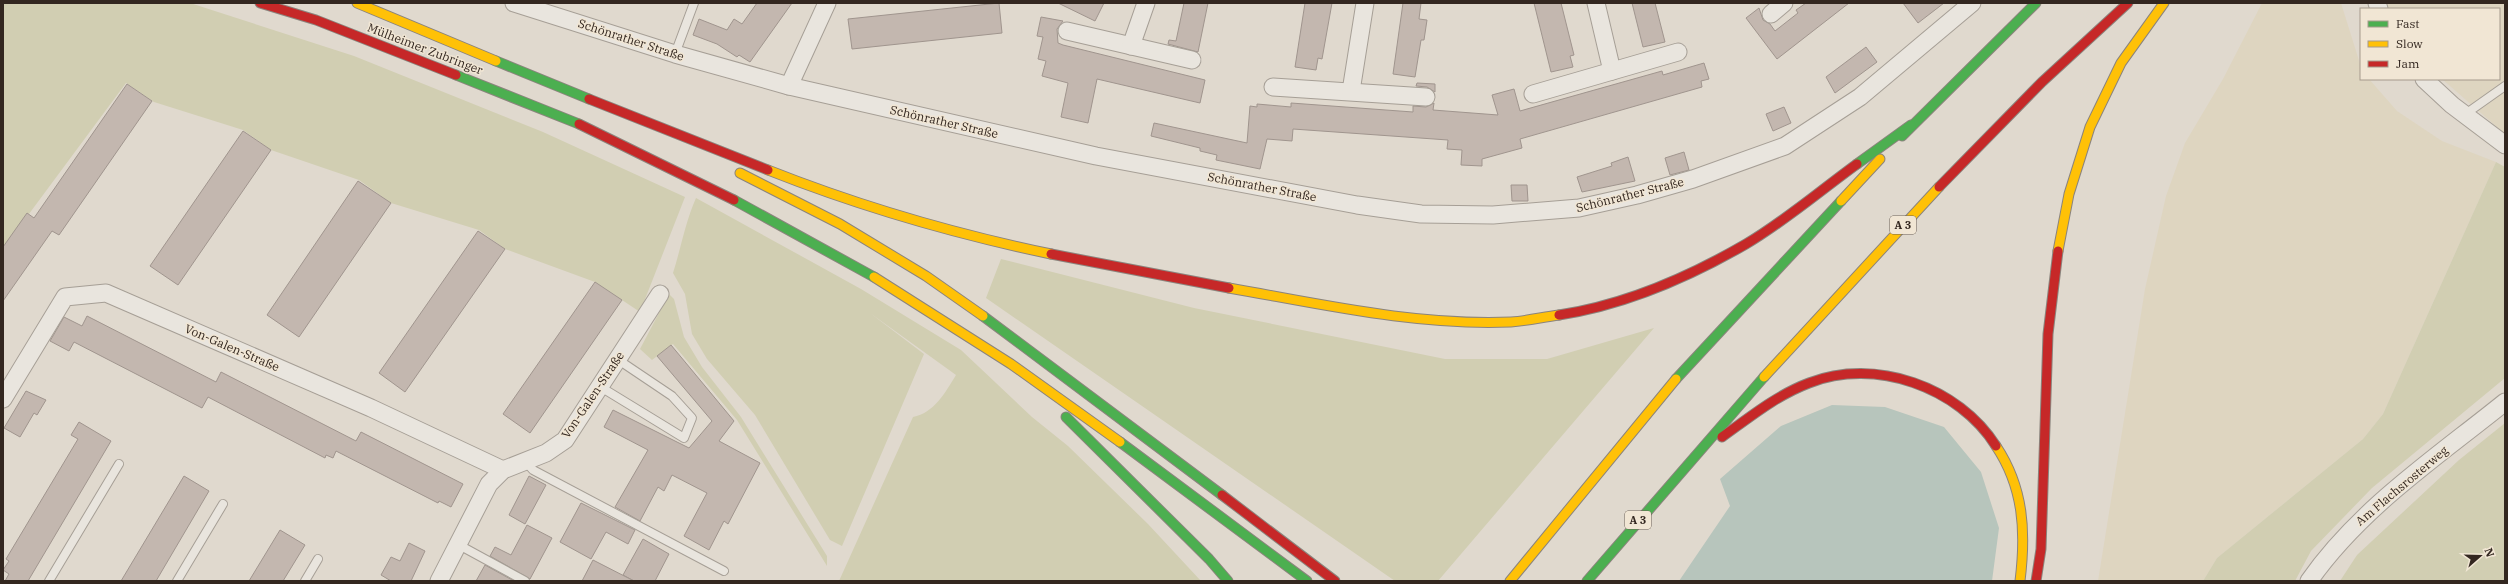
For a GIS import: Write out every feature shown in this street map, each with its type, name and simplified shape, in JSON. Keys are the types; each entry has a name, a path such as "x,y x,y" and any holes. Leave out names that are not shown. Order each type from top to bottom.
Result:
{"main road":[{"name":"Mülheimer Zubringer","path":"260,3 324,23 578,124 666,166 793,233 907,296 1014,365"},
{"name":"Mülheimer Zubringer","path":"357,3 600,103"},
{"path":"1510,581 1660,396 1911,125 2036,3"},
{"name":"A 3","path":"1587,581 1690,460 1875,256 2021,101 2128,3"},
{"path":"2036,581 2041,542 2048,312 2057,245 2071,185 2091,125 2127,52 2164,3"},
{"path":"600,103 832,195 988,240 1169,277 1355,310 1458,321 1512,322 1565,314 1623,298 1682,278 1747,243 1911,125"},
{"path":"600,103 711,158"},
{"path":"732,168 840,224 926,276 1007,333 1335,581"},
{"path":"1014,365 1209,559 1228,581"},
{"path":"1014,365 1307,581"},
{"path":"1690,460 1768,404 1795,389 1824,378 1855,374 1885,375 1915,382 1944,395 1969,413 1990,436 2007,461 2018,490 2024,521 2024,552 2020,581"}],"street":[{"name":"Schönrather Straße","path":"514,3 675,54 789,86 1096,156 1349,203 1421,214 1493,215 1579,208 1637,195 1693,180 1785,146 1860,97 1972,3"},
{"path":"789,86 827,3"},
{"path":"1131,46 1146,3"},
{"path":"1351,91 1365,3"},
{"path":"1596,3 1612,70"},
{"path":"1067,30 1192,60"},
{"path":"1533,94 1678,52"},
{"path":"2425,80 2464,115 2505,146"},
{"path":"1273,87 1426,97"},
{"name":"Von-Galen-Straße","path":"3,399 65,297 106,293 371,408 502,470"},
{"name":"Von-Galen-Straße","path":"440,581 489,484 502,470 546,453 565,440 660,294"},
{"name":"Am Flachsrosterweg","path":"2309,581 2329,555 2363,517 2505,402"}],"lane":[{"path":"675,54 694,3"},
{"path":"2464,115 2505,86"},
{"path":"599,386 684,438 692,418 672,396 618,359"},
{"path":"525,460 533,470 724,570"},
{"path":"48,581 119,464"},
{"path":"177,581 223,504"},
{"path":"459,545 525,581"},
{"path":"305,581 318,559"}],"shaded area":[{"path":"3,3 190,3 354,56 543,132 685,197 640,312 595,282 505,249 479,230 391,203 359,180 271,150 243,130 154,102 126,83 3,249"},
{"path":"2262,3 2341,3 2360,64 2360,80 2370,80 2397,111 2442,141 2496,162 2383,414 2363,439 2217,558 2203,581 2098,581 2145,289 2166,196 2185,143 2223,79"},
{"path":"2384,3 2505,3 2505,134 2443,80 2500,80 2500,8 2386,8"},
{"path":"2496,162 2505,167 2505,378 2372,488 2311,551 2295,581 2203,581 2217,558 2363,439 2383,414"},
{"path":"696,198 861,289 961,350 1032,417 1068,446 1148,524 1201,581 839,581 913,417 920,415 933,407 956,375 870,313 924,354 842,546 830,540 755,415 707,359 692,334 685,294 673,273 686,226"},
{"path":"1001,259 1194,308 1445,359 1547,359 1654,328 1438,581 1395,581 986,298"},
{"path":"669,294 674,299 684,337 702,367 741,417 827,556 827,566 737,420 673,344 652,360 640,349"},
{"path":"1832,405 1885,407 1944,427 1981,472 1999,528 1992,581 1679,581 1730,506 1720,479 1781,426"},
{"path":"2505,423 2505,581 2340,581 2357,555 2459,460"}],"building":[{"path":"757,3 792,3 750,62 739,55 737,57 717,44 693,35 699,19 727,30 734,19 742,24"},
{"path":"999,3 1002,33 852,49 848,19"},
{"path":"1058,3 1104,3 1095,21"},
{"path":"1184,3 1208,3 1198,52 1168,44 1169,40 1176,41"},
{"path":"1305,3 1332,3 1322,59 1318,58 1316,70 1295,67"},
{"path":"1403,3 1421,3 1419,19 1427,20 1424,40 1421,40 1415,77 1393,74"},
{"path":"1534,3 1561,3 1574,55 1570,56 1573,67 1551,72"},
{"path":"1632,3 1655,3 1665,42 1643,47"},
{"path":"1806,3 1849,3 1777,59 1746,18 1759,8 1763,20 1770,24 1775,31 1798,13 1796,10"},
{"path":"1903,3 1944,3 1918,23"},
{"path":"1041,17 1063,21 1057,29 1058,43 1063,45 1205,80 1200,103 1097,79 1088,123 1061,117 1068,83 1042,76 1046,61 1038,59 1043,37 1037,36"},
{"path":"1866,47 1877,62 1835,93 1826,77"},
{"path":"1704,63 1709,79 1701,81 1702,87 1520,139 1522,148 1482,159 1482,166 1461,165 1462,150 1447,149 1448,140 1293,129 1292,141 1267,139 1260,169 1216,160 1217,155 1200,151 1200,148 1151,136 1154,123 1247,143 1250,106 1257,107 1257,104 1291,107 1291,103 1413,112 1413,106 1426,107 1434,103 1433,110 1498,115 1492,95 1514,89 1520,111 1662,71 1663,75"},
{"path":"1417,83 1435,84 1435,92 1427,87 1416,86"},
{"path":"127,84 152,101 59,235 52,231 3,301 3,247 27,213 34,218"},
{"path":"1784,107 1791,123 1773,131 1766,114"},
{"path":"243,131 271,150 178,285 150,266"},
{"path":"1684,152 1689,170 1670,175 1665,158"},
{"path":"1628,157 1635,181 1582,192 1577,177 1612,166 1611,163"},
{"path":"358,181 391,203 299,337 267,315"},
{"path":"1511,185 1527,185 1528,201 1512,201"},
{"path":"478,231 505,249 405,392 379,373"},
{"path":"595,282 622,300 530,433 503,414"},
{"path":"87,316 216,382 221,372 356,441 361,432 463,484 451,507 439,501 438,503 336,451 333,458 326,455 325,458 208,397 202,408 74,342 69,351 50,341 64,317 82,326"},
{"path":"671,345 734,421 719,441 760,463 728,524 724,521 709,550 684,536 707,493 672,475 664,491 658,487 640,521 615,507 648,450 604,427 613,410 689,448 712,421 657,356"},
{"path":"26,391 46,400 37,415 34,413 20,437 4,428"},
{"path":"79,422 111,441 28,581 5,581 9,574 3,570 9,561 6,559 78,439 71,435"},
{"path":"184,476 209,491 156,581 121,581"},
{"path":"529,476 546,485 525,524 509,515"},
{"path":"581,503 635,530 628,544 606,532 591,559 560,542"},
{"path":"527,525 552,538 530,579 490,556 495,547 511,555"},
{"path":"280,530 305,545 283,581 249,581"},
{"path":"643,539 669,554 655,581 634,581 623,575"},
{"path":"409,543 425,551 411,581 391,581 381,575 391,557 400,561"},
{"path":"593,560 634,581 582,581"},
{"path":"485,565 514,581 476,581"}],"traffic: fast":[{"path":"1902,136 2036,3"},
{"path":"496,61 589,99"},
{"path":"456,75 579,124"},
{"path":"1857,164 1911,125"},
{"path":"734,200 874,277"},
{"path":"1676,379 1841,201"},
{"path":"983,316 1222,495"},
{"path":"1587,581 1764,377"},
{"path":"1066,417 1209,559 1228,581"},
{"path":"1120,442 1307,581"}],"traffic: slow":[{"path":"357,3 496,61"},
{"path":"2058,251 2069,194 2090,127 2121,63 2164,3"},
{"path":"1841,201 1880,159"},
{"path":"768,170 837,196 908,218 979,238 1051,254"},
{"path":"740,173 840,224 926,276 983,316"},
{"path":"1764,377 1939,187"},
{"path":"874,277 1011,364 1120,442"},
{"path":"1229,288 1334,307 1440,321 1511,322 1559,315"},
{"path":"1510,581 1676,379"},
{"path":"1996,446 2012,478 2021,511 2023,545 2020,581"}],"traffic: jam":[{"path":"260,3 316,20 456,75"},
{"path":"1939,187 2042,82 2128,3"},
{"path":"589,99 768,170"},
{"path":"579,124 734,200"},
{"path":"1559,315 1632,297 1702,268 1760,235 1857,164"},
{"path":"2036,581 2041,549 2048,334 2058,251"},
{"path":"1051,254 1229,288"},
{"path":"1722,437 1764,407 1797,388 1834,376 1861,374 1887,376 1913,383 1938,393 1960,408 1980,425 1996,446"},
{"path":"1222,495 1335,581"}]}
